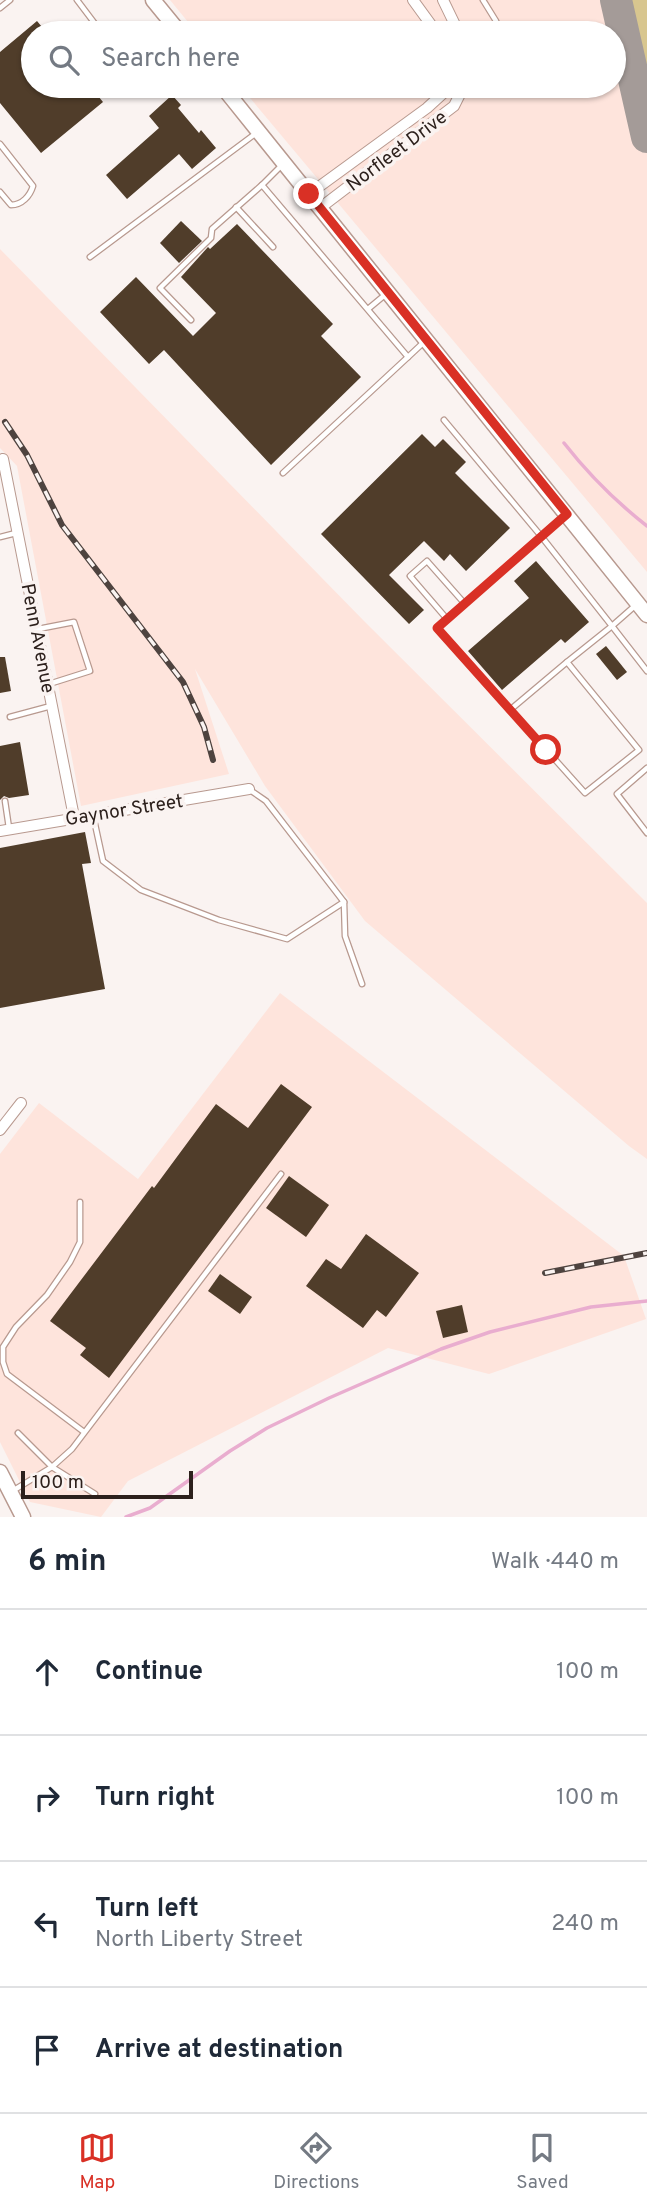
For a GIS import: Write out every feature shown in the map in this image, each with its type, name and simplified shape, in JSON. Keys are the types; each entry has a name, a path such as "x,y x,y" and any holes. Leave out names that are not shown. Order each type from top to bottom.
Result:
{"main road":[{"path":"153,0 170,21"},
{"path":"232,98 643,609"},
{"path":"0,1472 23,1517"}],"street":[{"path":"412,0 428,21"},
{"path":"445,0 454,21"},
{"path":"439,98 449,110"},
{"name":"Norfleet Drive","path":"309,194 439,98"},
{"name":"Norfleet Drive","path":"320,208 449,110 459,98"},
{"path":"363,155 374,167"},
{"name":"Penn Avenue","path":"3,460 74,817"},
{"name":"Gaynor Street","path":"5,830 249,789"},
{"path":"0,1130 20,1103"}],"lane":[{"path":"1,5 10,0"},
{"path":"77,0 93,21"},
{"path":"483,0 495,21"},
{"path":"90,257 258,131"},
{"path":"0,144 33,186 29,196 16,205 11,205 0,192"},
{"path":"191,320 160,288 211,238 212,229 284,163"},
{"path":"262,185 408,358"},
{"path":"236,207 273,247"},
{"path":"368,309 388,293"},
{"path":"283,473 426,340"},
{"path":"444,421 541,536 647,671"},
{"path":"567,514 437,628 585,793 639,750 567,662"},
{"path":"0,537 18,533"},
{"path":"447,620 410,576 427,561 465,604"},
{"path":"510,710 612,626 643,609"},
{"path":"37,629 74,622 90,671 48,684"},
{"path":"10,717 52,706"},
{"path":"647,768 617,794 647,833"},
{"path":"249,789 266,801 344,902 345,936 362,984"},
{"path":"5,801 5,830"},
{"path":"92,814 103,861 141,890 219,920 287,939 344,902"},
{"path":"10,1492 52,1467 72,1449 281,1174"},
{"path":"80,1202 80,1242 47,1295 16,1327 4,1347 3,1362 7,1374 84,1432"},
{"path":"18,1433 52,1467 95,1494"}],"shaded area":[{"path":"170,0 647,0 647,572 250,98 626,98 626,21 187,21"},
{"path":"629,0 647,0 647,86"},
{"path":"0,249 364,621 647,903 647,1159 365,921 265,786 195,669 229,774 81,806 17,466 0,448"},
{"path":"280,993 624,1256 646,1319 489,1374 388,1348 128,1481 101,1517 30,1502 0,1442 0,1154 39,1103 138,1179"}],"building":[{"path":"21,34 21,98 100,98 103,102 41,153 0,103 0,52"},
{"path":"169,98 175,98 181,105 178,108 216,148 192,169 179,154 127,199 106,175 159,128 149,116"},
{"path":"181,221 202,241 179,263 160,243"},
{"path":"237,224 333,324 321,336 361,377 271,465 164,350 149,364 100,312 136,277 193,336 216,313 181,277 208,247 210,249"},
{"path":"422,434 435,447 443,439 466,462 455,473 510,528 466,571 450,554 444,561 424,541 389,575 424,610 409,624 321,534"},
{"path":"536,561 589,622 565,643 561,639 502,690 468,651 529,598 514,581"},
{"path":"606,646 627,672 617,680 596,654"},
{"path":"0,657 5,657 11,691 0,693"},
{"path":"20,742 29,795 9,798 4,796 0,800 0,746"},
{"path":"85,832 91,863 82,864 105,989 0,1008 0,848"},
{"path":"281,1084 312,1107 109,1378 80,1355 86,1348 50,1321 216,1104 248,1128"},
{"path":"289,1176 329,1205 306,1237 266,1208"},
{"path":"366,1234 419,1273 386,1317 377,1310 363,1328 306,1286 326,1259 341,1269"},
{"path":"220,1274 252,1297 240,1314 208,1291"},
{"path":"462,1305 468,1332 443,1338 436,1311"}],"waterway":[{"path":"564,443 603,487 647,526"},
{"path":"126,1517 150,1508 267,1428 441,1349 490,1332 591,1307 647,1301"}],"taxiway":[{"path":"616,0 621,21"},
{"path":"626,44 647,137"}],"railway":[{"path":"5,422 27,455 62,525 183,682 204,727 213,760"},
{"path":"545,1273 647,1253"}],"route":[{"path":"309,194 567,514 437,628 546,750"}]}
